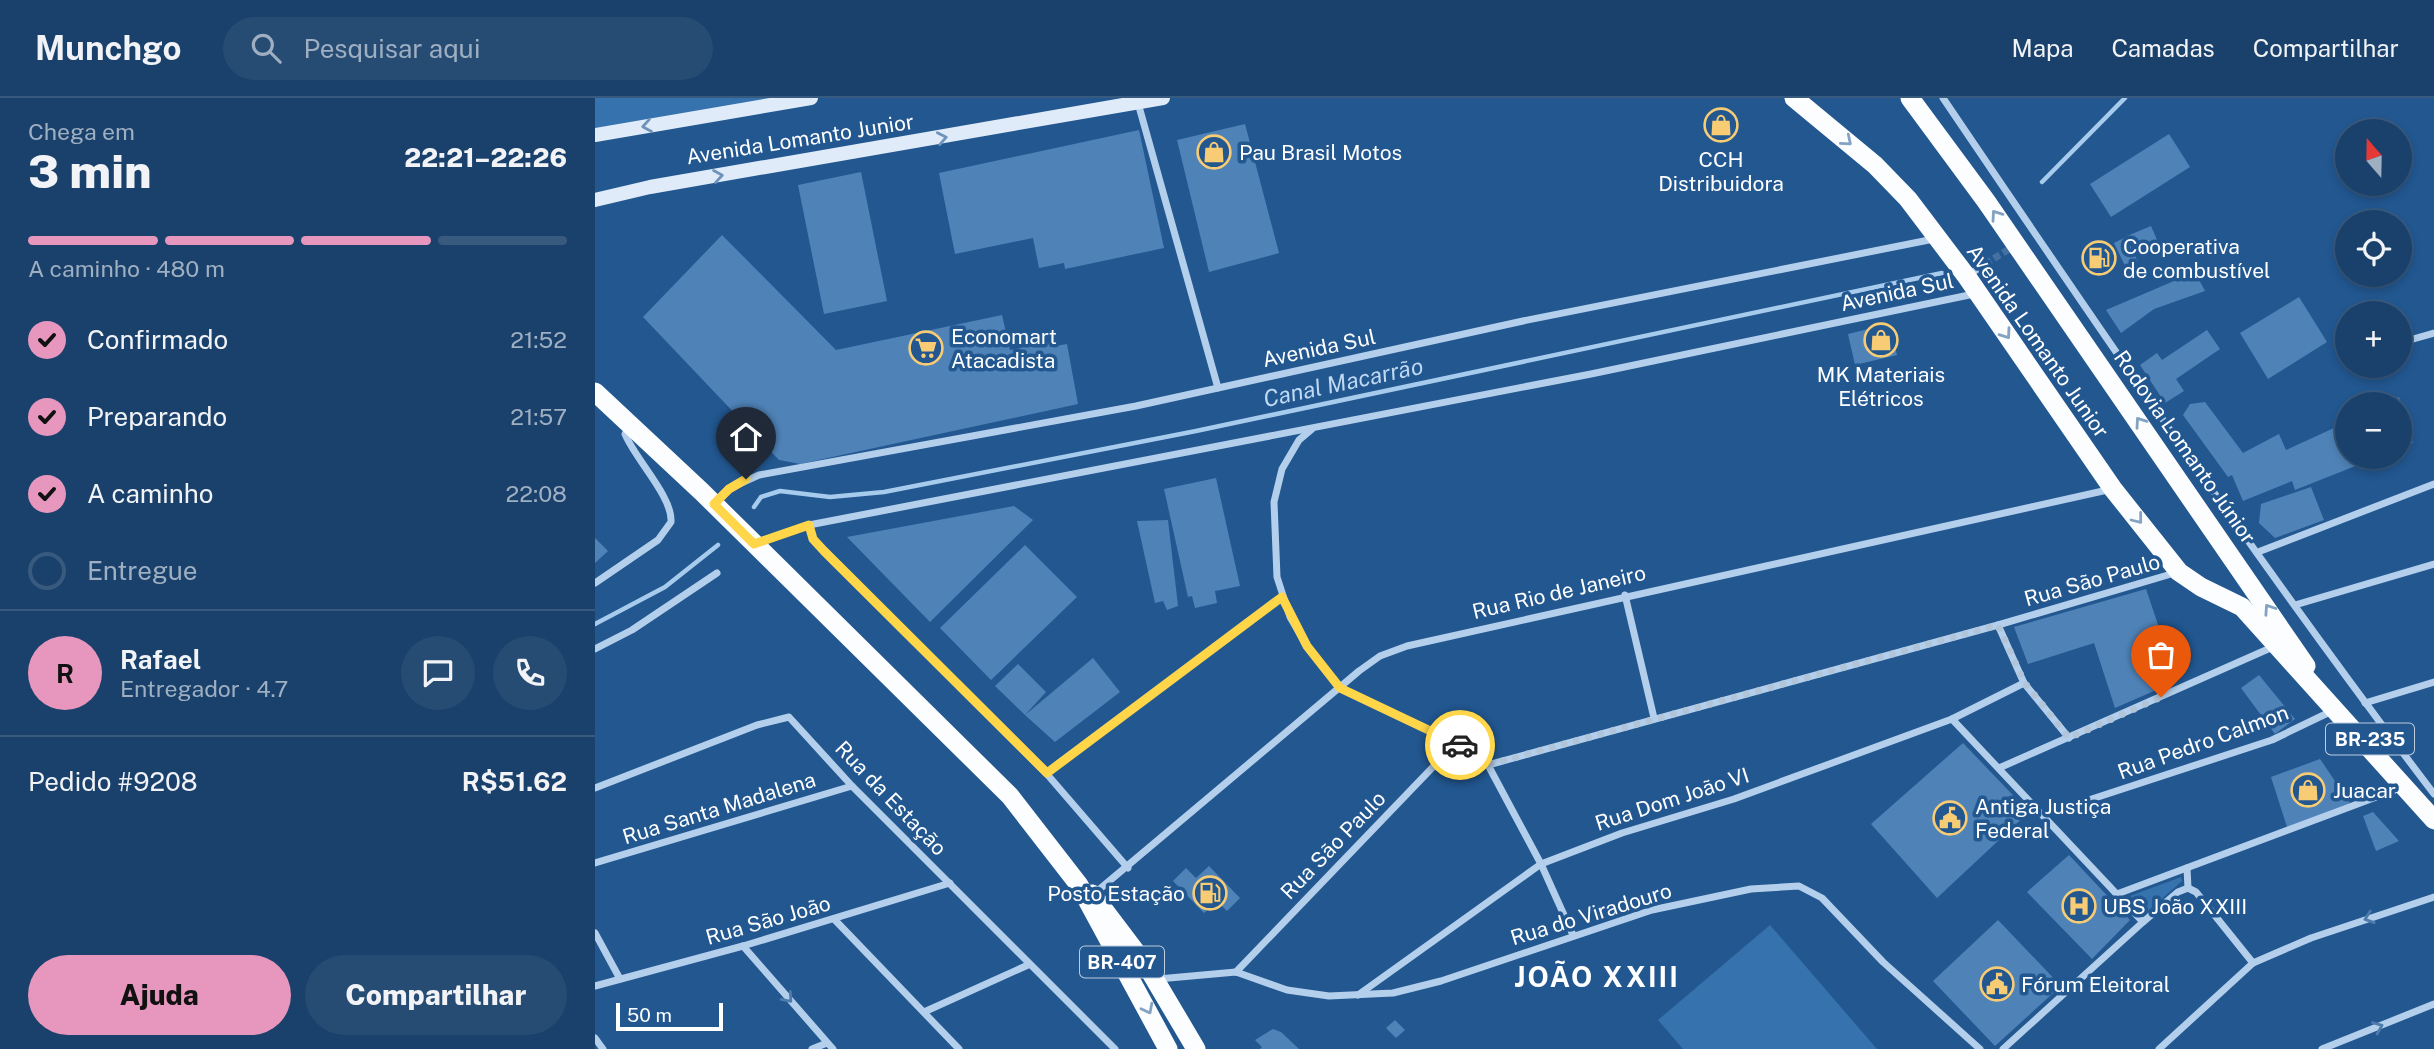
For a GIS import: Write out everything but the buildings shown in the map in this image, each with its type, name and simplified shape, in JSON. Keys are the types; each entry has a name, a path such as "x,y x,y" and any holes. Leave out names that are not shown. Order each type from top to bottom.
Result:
{"highway":[{"name":"Avenida Lomanto Junior","path":"1794,98 1875,165 1908,199 1967,276 2113,489 2179,572 2201,587 2242,607 2276,646"},
{"name":"Rodovia Lomanto Júnior","path":"1910,98 1986,201 2307,666 2434,812"},
{"name":"BR-407","path":"595,392 714,504 1010,796 1155,980 1196,1049"},
{"name":"BR-235","path":"2276,646 2434,820"},
{"name":"BR-407","path":"1086,890 1162,1046"}],"main road":[{"path":"595,135 811,98"},
{"name":"Avenida Lomanto Junior","path":"595,200 650,187 1163,98"}],"street":[{"path":"1944,98 2031,235 2365,703 2434,794"},
{"path":"1137,102 1219,388"},
{"name":"Avenida Sul","path":"714,504 729,489 759,475 1219,388 1578,310 1938,238"},
{"path":"1967,276 1985,264"},
{"name":"Avenida Sul","path":"743,533 809,525 1313,429 1978,293"},
{"path":"2412,339 2434,333"},
{"path":"595,583 657,540 671,522 665,501 632,451 625,434 630,427"},
{"path":"1313,429 1299,440 1287,460 1274,502 1275,551 1282,597 1307,646 1340,688 1456,743 1488,765 1541,864 1573,935"},
{"path":"2258,552 2434,484"},
{"name":"Rua Rio de Janeiro","path":"1086,890 1128,868 1380,656 1407,646 1625,595 2113,489"},
{"path":"809,525 818,545 1047,773 1128,868"},
{"path":"2295,605 2434,564"},
{"name":"Rua São Paulo","path":"1488,765 1998,625 2179,572"},
{"path":"595,649 632,630 717,573"},
{"path":"1625,595 1654,718"},
{"path":"1047,773 1282,597"},
{"path":"1998,625 2024,682 2069,738"},
{"path":"1999,768 2276,646"},
{"name":"Rua Dom João VI","path":"1357,996 1541,864 1622,833 1734,799 1952,719 2024,682"},
{"path":"2365,703 2434,682"},
{"name":"Rua Pedro Calmon","path":"2043,815 2272,740 2332,710"},
{"name":"Rua da Estação","path":"595,788 757,724 789,717 852,786 1115,1049"},
{"path":"1952,719 2143,922"},
{"name":"Rua São Paulo","path":"1235,972 1456,743"},
{"path":"2425,783 2434,780"},
{"name":"Rua Santa Madalena","path":"595,863 852,786"},
{"path":"2117,894 2404,787"},
{"path":"2187,869 2187,888"},
{"name":"Rua São João","path":"595,986 743,946 950,883"},
{"name":"Rua do Viradouro","path":"1155,980 1235,972 1287,990 1328,996 1393,993 1441,981 1652,910 1751,889 1799,886 1822,898 1883,962 1980,1049"},
{"path":"2003,1049 2143,922 2178,892 2187,888 2196,892 2253,963"},
{"path":"2159,1049 2253,963 2311,939 2434,897"},
{"path":"834,919 959,1049"},
{"path":"595,933 619,979"},
{"path":"743,946 830,1046"},
{"path":"924,1012 1028,964"},
{"path":"2322,1049 2434,1004"},
{"path":"595,1038 603,1049"},
{"path":"812,1049 830,1046"}],"shaded area":[{"path":"595,98 796,98 595,130"},
{"path":"2181,877 2182,881 2145,914 2130,896"},
{"path":"1770,925 1877,1049 1683,1049 1658,1020"}],"waterway":[{"name":"Canal Macarrão","path":"2042,182 2125,98"},
{"name":"Canal Macarrão","path":"754,507 761,497 780,491 830,497 884,492 1196,431 1942,273"},
{"name":"Canal Macarrão","path":"595,624 665,587 718,545"}],"tunnel":[{"path":"1985,264 2014,246"}],"way so far":[{"path":"1460,745 1488,765 1998,625 2024,682 2069,738 2161,697"}],"place":[{"name":"CCH Distribuidora","path":"1721,125"},
{"name":"Pau Brasil Motos","path":"1214,152"},
{"name":"Cooperativa de combustível","path":"2099,258"},
{"name":"MK Materiais Elétricos","path":"1881,340"},
{"name":"Economart Atacadista","path":"926,348"},
{"name":"Juacar","path":"2308,790"},
{"name":"Antiga Justiça Federal","path":"1950,818"},
{"name":"Posto Estação","path":"1210,893"},
{"name":"UBS João XXIII","path":"2079,906"},
{"name":"Fórum Eleitoral","path":"1997,984"}],"district":[{"name":"JOÃO XXIII","path":"1597,976"}],"route":[{"path":"746,479 729,489 714,504 754,544 809,525 813,539 824,551 1047,773 1282,597 1307,646 1340,688 1460,745"}]}
